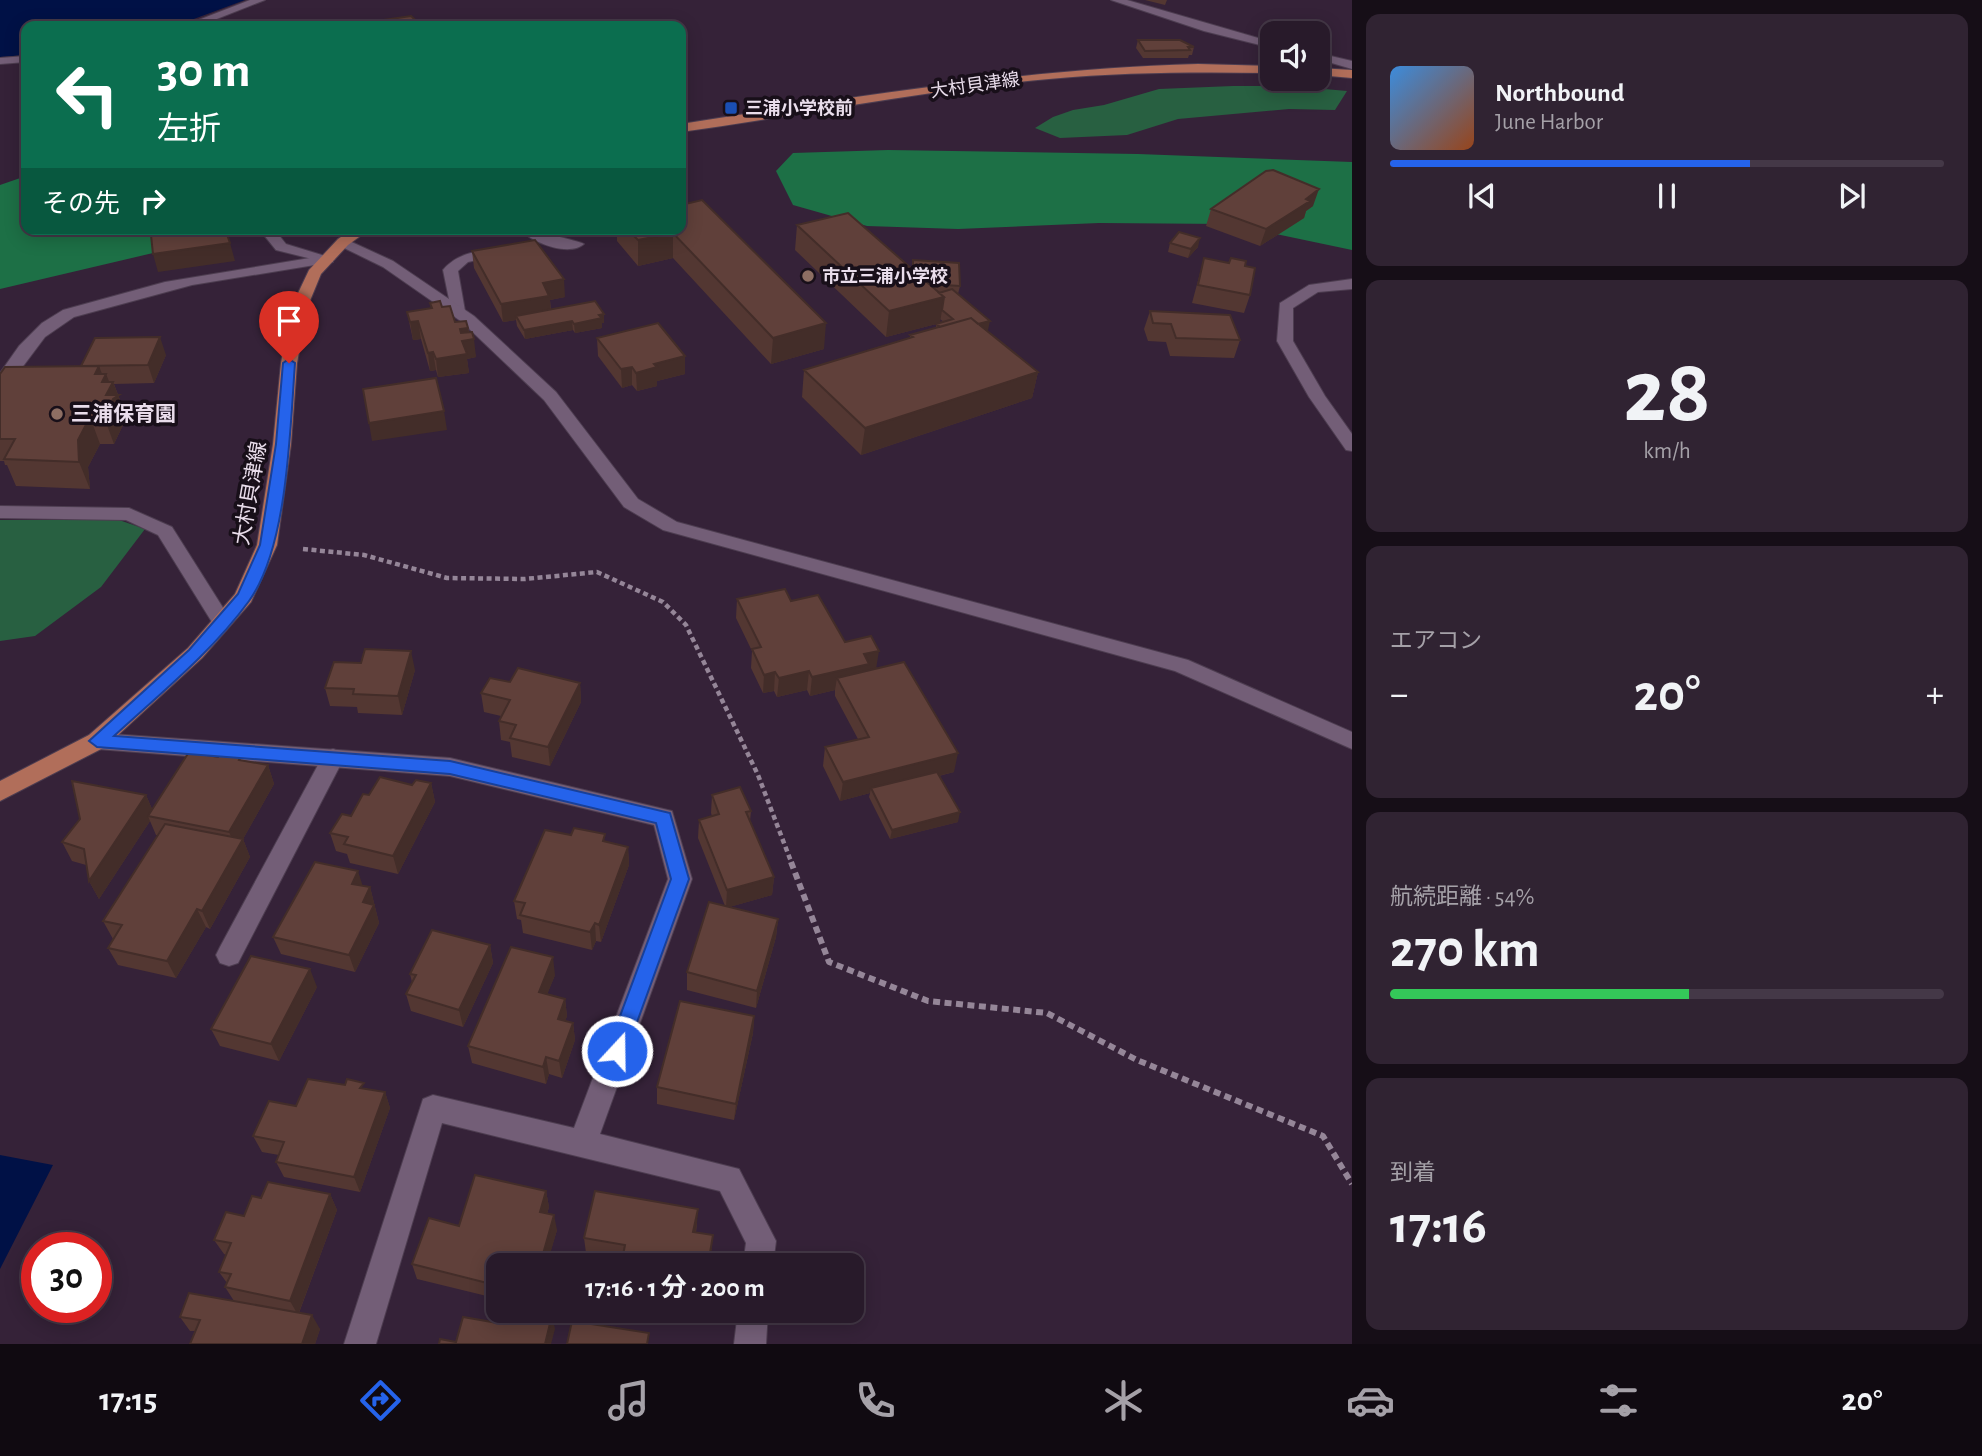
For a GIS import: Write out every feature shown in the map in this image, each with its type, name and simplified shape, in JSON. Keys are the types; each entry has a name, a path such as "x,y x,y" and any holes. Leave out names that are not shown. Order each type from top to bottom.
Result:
{"main road":[{"name":"大村貝津線","path":"686,125 1073,72 1147,68 1260,70"},
{"path":"1330,73 1352,74"},
{"name":"大村貝津線","path":"0,792 97,741 195,653 244,597 267,545 282,444 289,363 299,308 314,273 354,235"}],"street":[{"path":"203,21 260,0"},
{"path":"1116,0 1260,42"},
{"path":"0,61 21,59"},
{"path":"1330,59 1352,65"},
{"path":"271,235 281,247 328,259"},
{"path":"536,235 542,239"},
{"path":"457,310 450,270 456,263 542,239 577,244"},
{"path":"344,242 388,264 457,310 550,397 631,503 670,526 1181,665 1352,741"},
{"path":"0,385 36,335 58,319 82,309 135,294 256,268 328,259"},
{"path":"1352,284 1314,288 1285,306 1285,341 1352,446"},
{"path":"0,512 129,514 165,531 222,622"},
{"path":"97,741 450,768 664,818 680,879 582,1144"},
{"path":"229,955 333,758"},
{"path":"360,1344 433,1108 729,1179 761,1241 760,1253"},
{"path":"750,1344 752,1323"}],"path":[{"path":"267,545 363,555 447,578 525,579 597,572 663,603 686,625 758,775 829,962 928,1001 1048,1013 1137,1060 1323,1136 1352,1184"}],"green space":[{"path":"1260,86 1260,91 1347,91 1335,110 1289,109 1178,119 1127,135 1060,138 1035,128 1053,117 1073,110 1104,105 1159,89"},
{"path":"888,150 1138,154 1352,162 1352,250 1228,224 1099,223 958,229 867,226 793,205 776,171 793,153"},
{"path":"21,178 21,235 230,235 0,289 0,185"},
{"path":"0,520 119,520 145,529 101,587 35,636 0,641"}],"shaded area":[{"path":"0,0 245,0 188,21 21,21 21,55 0,57"},
{"path":"0,1155 53,1165 0,1269"}],"building":[{"path":"411,16 416,21 377,21"},
{"path":"1138,40 1180,40 1194,47 1188,47 1190,50 1145,51"},
{"path":"1273,170 1319,189 1306,199 1310,201 1266,229 1211,209 1266,171"},
{"path":"702,200 826,323 773,338 675,235 686,235 686,204"},
{"path":"848,213 944,297 889,311 797,225"},
{"path":"1179,232 1200,238 1191,249 1170,243"},
{"path":"151,235 227,235 230,243 153,254"},
{"path":"633,235 663,235 638,240"},
{"path":"535,240 564,279 543,283 549,296 501,304 472,251"},
{"path":"1204,258 1229,263 1231,258 1246,261 1245,266 1255,268 1250,295 1198,285"},
{"path":"913,260 959,263 960,286 929,284 913,270"},
{"path":"952,289 990,321 978,324 971,318 940,327 936,324 953,319 942,310 944,297 939,293"},
{"path":"440,301 442,307 450,306 455,322 466,321 468,328 460,329 461,333 472,332 474,339 462,341 467,354 436,359 433,352 428,353 418,321 410,322 407,312 432,308 430,303"},
{"path":"595,301 604,314 599,315 602,318 574,324 572,321 524,330 516,316"},
{"path":"1150,311 1230,315 1240,340 1176,338 1171,324 1153,323"},
{"path":"971,318 1038,372 865,428 804,370 913,337 910,335"},
{"path":"658,323 685,356 654,364 657,367 636,373 632,367 621,369 597,338"},
{"path":"160,337 148,365 81,366 95,338"},
{"path":"99,366 95,374 106,374 102,382 113,382 106,395 119,395 113,399 104,417 90,417 78,440 79,462 4,459 15,439 0,439 0,374 5,367"},
{"path":"436,378 444,411 369,423 363,389"},
{"path":"785,589 791,601 818,595 845,642 871,636 879,651 864,654 869,664 812,677 809,671 779,678 775,672 764,675 752,649 761,647 737,599"},
{"path":"365,649 411,651 398,696 353,694 354,689 325,688 334,662 361,663"},
{"path":"904,662 958,753 843,782 825,747 869,737 837,678"},
{"path":"518,668 580,683 548,747 510,738 516,725 499,721 510,700 481,693 490,678 510,682"},
{"path":"221,751 242,754 239,760 268,765 229,832 148,816 189,752 218,757"},
{"path":"937,772 960,812 892,830 871,788"},
{"path":"380,777 412,785 416,780 431,783 393,856 344,844 348,837 330,833 342,814 351,816 363,794 369,795"},
{"path":"72,781 146,795 89,881 84,849 62,842 80,819"},
{"path":"740,787 751,811 746,812 774,877 727,890 699,820 719,814 712,795"},
{"path":"165,824 243,839 202,911 197,909 167,961 108,948 122,925 103,921"},
{"path":"574,828 605,834 603,841 628,847 599,925 595,923 590,932 520,915 525,903 514,901 545,830 571,835"},
{"path":"315,862 358,871 352,884 370,887 363,902 374,905 349,955 273,937"},
{"path":"709,902 778,919 757,991 687,972"},
{"path":"432,930 490,945 459,1010 406,994 416,975 410,974"},
{"path":"511,947 553,957 539,992 565,999 558,1019 573,1023 559,1061 546,1057 543,1067 468,1046"},
{"path":"251,956 310,969 271,1044 211,1029"},
{"path":"680,1001 754,1016 736,1104 657,1087"},
{"path":"308,1079 345,1085 347,1079 364,1083 360,1088 385,1092 354,1177 276,1162 284,1142 253,1136 269,1101 296,1106"},
{"path":"475,1175 546,1191 540,1212 554,1215 543,1253 486,1253 486,1283 412,1264 429,1218 459,1226"},
{"path":"268,1182 330,1194 290,1301 225,1287 231,1274 219,1272 231,1243 214,1240 226,1212 244,1216 252,1196 261,1198"},
{"path":"595,1191 698,1209 693,1232 713,1235 710,1253 623,1253 625,1245 584,1238"},
{"path":"189,1293 312,1315 302,1344 190,1344 200,1320 180,1317"},
{"path":"463,1317 486,1323 550,1323 545,1344 439,1344 440,1339 456,1342"},
{"path":"572,1323 649,1333 647,1344 567,1344"}],"place":[{"name":"三浦小学校前","path":"731,108"},
{"name":"市立三浦小学校","path":"808,276"},
{"name":"三浦保育園","path":"57,414"}],"route":[{"path":"289,363 282,444 267,545 244,597 195,653 97,741 450,768 664,818 680,879 617,1051"}]}
